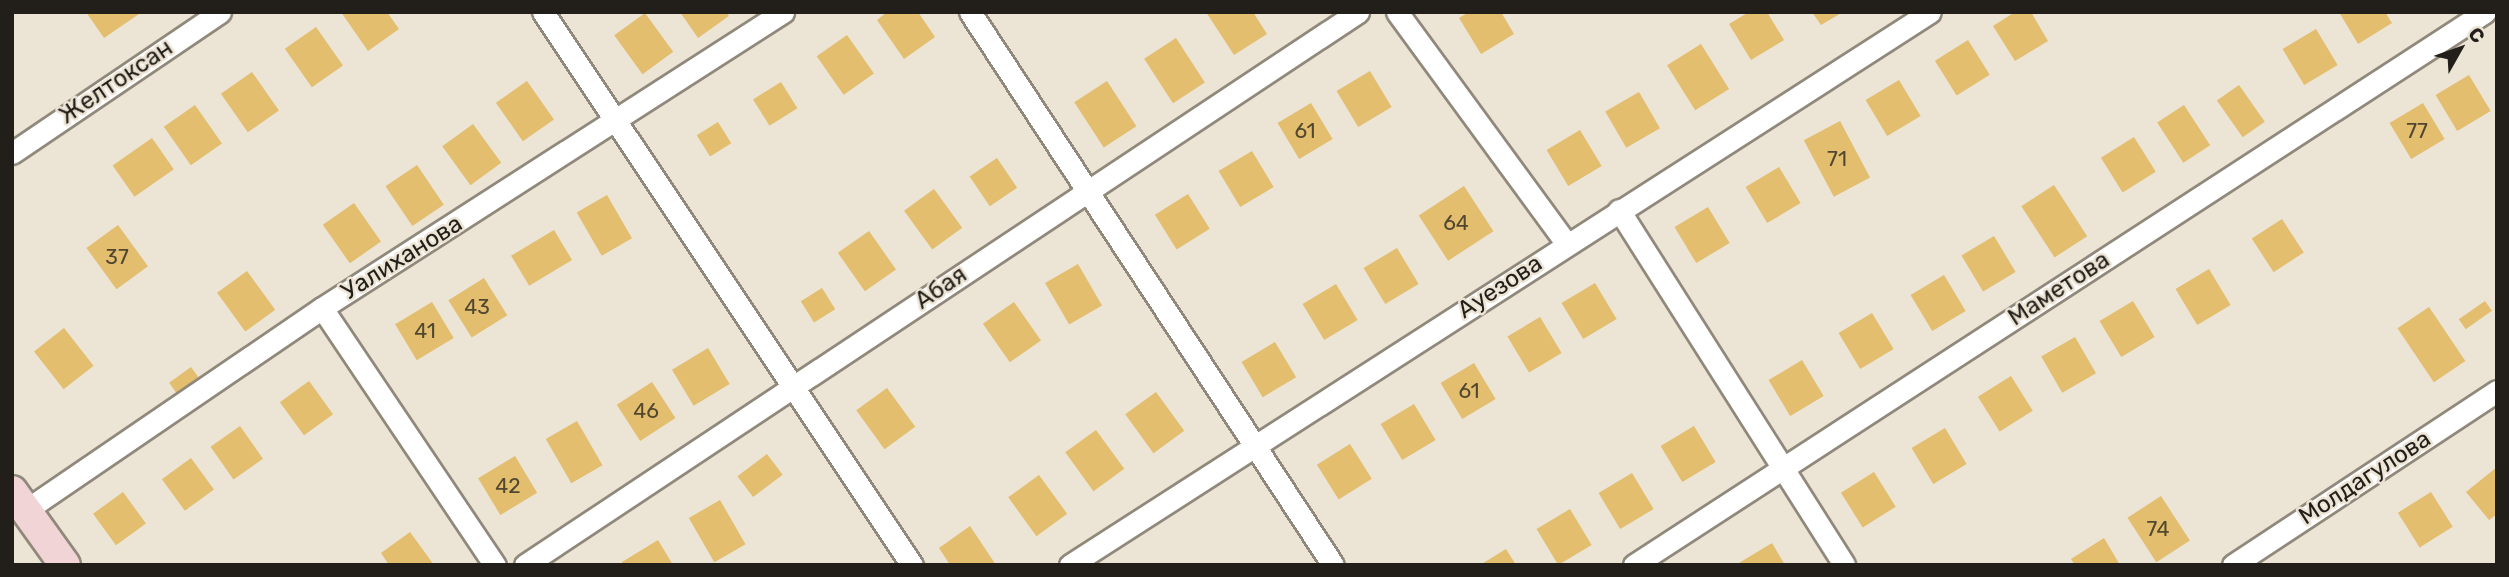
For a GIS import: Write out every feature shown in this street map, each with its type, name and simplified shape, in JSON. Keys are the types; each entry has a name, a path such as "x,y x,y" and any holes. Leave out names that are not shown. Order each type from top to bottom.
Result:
{"street":[{"name":"Желтоксан","path":"12,153 220,12"},
{"path":"544,12 795,385 912,565"},
{"name":"Уалиханова","path":"19,501 617,122 783,12"},
{"path":"970,12 1333,565"},
{"name":"Абая","path":"525,565 1358,12"},
{"path":"1397,12 1567,244"},
{"name":"Ауезова","path":"1070,565 1930,12"},
{"name":"Маметова","path":"1633,565 2485,12"},
{"path":"1619,210 1786,467 1844,565"},
{"path":"322,308 495,565"},
{"name":"Молдагулова","path":"2233,565 2497,391"},
{"path":"19,501 65,565"}],"building":[{"path":"86,12 137,12 139,14 104,38"},
{"path":"341,12 387,12 399,29 368,51"},
{"path":"680,12 726,12 729,16 698,38"},
{"path":"887,12 918,12 935,37 904,59 877,20"},
{"path":"1206,12 1253,12 1267,34 1234,55"},
{"path":"1469,12 1501,12 1514,34 1481,54 1459,18"},
{"path":"1749,12 1767,12 1784,40 1751,60 1729,24"},
{"path":"1812,12 1843,12 1821,25"},
{"path":"2015,12 2031,12 2048,41 2015,61 1993,26"},
{"path":"2339,12 2385,12 2392,23 2358,44"},
{"path":"645,13 673,52 642,74 614,35"},
{"path":"316,27 343,66 312,87 285,49"},
{"path":"2316,29 2338,65 2304,85 2283,49"},
{"path":"847,35 874,74 844,95 817,56"},
{"path":"1176,38 1205,82 1173,103 1144,59"},
{"path":"1968,40 1990,75 1957,95 1935,61"},
{"path":"1701,44 1729,89 1695,110 1667,65"},
{"path":"1370,71 1392,107 1358,127 1337,91"},
{"path":"252,72 279,111 248,132 221,94"},
{"path":"2469,75 2491,111 2457,131 2436,95"},
{"path":"1899,80 1921,116 1887,136 1866,100"},
{"path":"527,81 554,120 523,141 496,103"},
{"path":"1107,81 1136,126 1104,148 1074,102"},
{"path":"781,82 797,108 769,126 753,99"},
{"path":"2239,85 2265,122 2243,137 2217,100"},
{"path":"1639,92 1660,128 1626,148 1605,112"},
{"path":"1311,103 1333,139 1299,159 1278,123"},
{"path":"2423,103 2445,139 2411,159 2390,123"},
{"path":"195,105 222,144 191,165 164,127"},
{"path":"2184,105 2210,145 2183,163 2157,122"},
{"path":"1840,121 1870,178 1834,197 1804,140"},
{"path":"718,122 731,143 710,156 697,135"},
{"path":"473,124 501,163 470,185 442,146"},
{"path":"1580,130 1602,166 1568,186 1547,150"},
{"path":"2134,137 2156,172 2123,192 2101,158"},
{"path":"152,138 174,169 134,197 113,166"},
{"path":"1252,151 1274,187 1240,207 1219,171"},
{"path":"997,158 1017,188 990,206 970,176"},
{"path":"417,165 444,205 412,226 385,186"},
{"path":"1779,167 1801,203 1767,223 1746,187"},
{"path":"2054,185 2087,236 2055,257 2021,206"},
{"path":"1464,186 1493,231 1448,261 1419,215"},
{"path":"934,189 962,228 932,250 904,211"},
{"path":"1188,194 1210,229 1177,249 1155,215"},
{"path":"607,195 632,238 602,256 577,212"},
{"path":"354,203 381,242 350,263 323,225"},
{"path":"1708,207 1730,243 1696,263 1675,227"},
{"path":"2282,219 2304,253 2274,272 2252,239"},
{"path":"118,225 148,266 116,289 86,248"},
{"path":"554,230 572,260 529,286 511,256"},
{"path":"869,231 896,270 865,291 838,253"},
{"path":"1994,236 2016,272 1983,292 1961,256"},
{"path":"1397,248 1419,284 1385,304 1364,268"},
{"path":"1078,264 1102,306 1069,325 1045,283"},
{"path":"2209,269 2231,305 2197,325 2176,289"},
{"path":"247,271 275,310 245,332 217,293"},
{"path":"1944,275 1966,311 1932,331 1911,295"},
{"path":"484,278 507,315 472,338 448,300"},
{"path":"1595,283 1617,319 1583,339 1562,303"},
{"path":"1336,284 1358,320 1324,340 1303,304"},
{"path":"822,288 835,309 814,322 801,301"},
{"path":"2133,301 2155,337 2121,357 2100,321"},
{"path":"2485,301 2492,311 2466,329 2459,319"},
{"path":"432,302 454,338 417,360 395,324"},
{"path":"1014,302 1041,341 1010,362 983,324"},
{"path":"2429,307 2465,361 2434,382 2397,328"},
{"path":"1872,313 1894,349 1860,369 1839,333"},
{"path":"1540,317 1562,353 1529,373 1507,337"},
{"path":"64,328 94,366 64,389 34,351"},
{"path":"2075,337 2096,373 2062,393 2041,356"},
{"path":"1275,342 1296,377 1263,397 1242,362"},
{"path":"708,348 730,384 694,406 672,370"},
{"path":"1802,360 1824,396 1790,416 1769,380"},
{"path":"1474,363 1496,399 1462,419 1441,383"},
{"path":"191,367 199,378 177,394 169,383"},
{"path":"2011,376 2033,411 2000,431 1978,397"},
{"path":"309,381 333,414 304,435 280,402"},
{"path":"652,382 675,418 640,441 617,405"},
{"path":"887,388 915,427 884,449 856,410"},
{"path":"1156,392 1184,431 1153,453 1125,414"},
{"path":"1414,404 1436,440 1402,460 1381,424"},
{"path":"577,421 602,465 571,483 546,439"},
{"path":"240,426 263,459 233,479 211,447"},
{"path":"1694,426 1716,462 1682,482 1661,446"},
{"path":"1945,428 1967,464 1933,484 1912,448"},
{"path":"1096,430 1124,469 1093,491 1065,452"},
{"path":"1350,444 1372,479 1339,499 1317,465"},
{"path":"767,454 783,475 753,497 737,476"},
{"path":"515,456 537,493 500,515 478,478"},
{"path":"191,458 214,490 185,511 162,479"},
{"path":"2497,467 2497,514 2489,520 2466,492"},
{"path":"1874,472 1896,507 1863,527 1841,493"},
{"path":"1632,473 1654,509 1620,529 1599,493"},
{"path":"1039,475 1067,514 1036,536 1008,497"},
{"path":"123,492 146,524 116,545 93,514"},
{"path":"2431,492 2453,527 2420,547 2398,513"},
{"path":"2161,496 2190,540 2156,562 2127,518"},
{"path":"720,500 746,544 714,562 689,518"},
{"path":"1570,509 1592,545 1558,565 1537,529"},
{"path":"970,526 996,565 950,565 939,548"},
{"path":"410,532 434,565 389,565 381,553"},
{"path":"2104,538 2120,565 2075,565 2071,559"},
{"path":"658,540 673,565 623,565 622,562"},
{"path":"1772,543 1785,565 1740,565 1739,563"},
{"path":"1506,549 1516,565 1480,565"}]}
